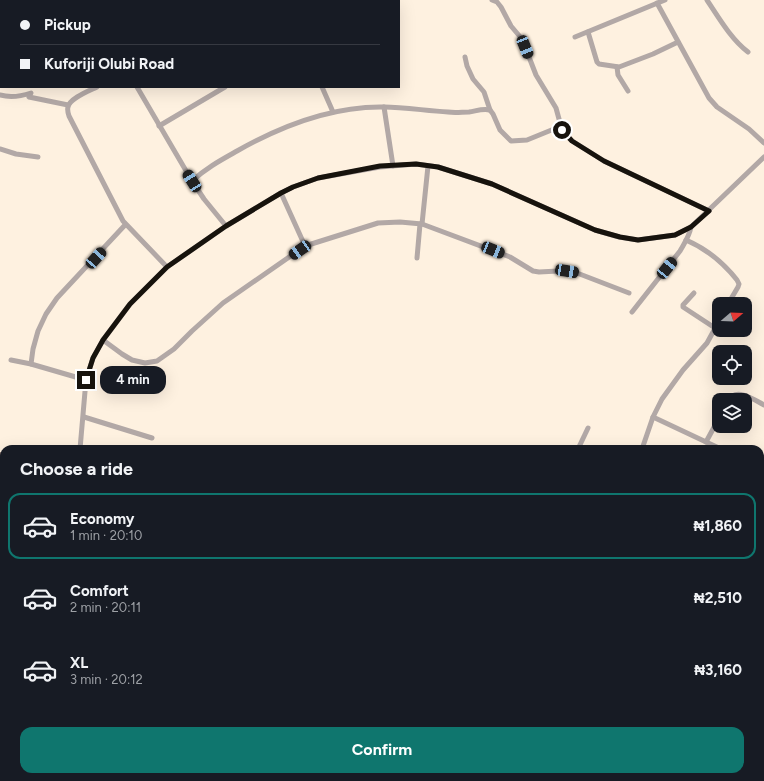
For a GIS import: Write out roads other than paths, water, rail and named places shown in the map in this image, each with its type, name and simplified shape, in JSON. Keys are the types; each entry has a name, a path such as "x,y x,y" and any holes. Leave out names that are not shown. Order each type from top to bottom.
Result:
{"street":[{"path":"492,0 497,2 501,7 510,26 522,40 536,74 556,108 562,130 572,141 604,161 709,211"},
{"path":"575,37 665,0"},
{"path":"707,0 730,33 748,52"},
{"path":"657,3 709,98 717,107 749,129 764,144"},
{"path":"588,32 597,62 599,64 617,67 631,63 678,42"},
{"path":"465,57 465,62 474,79 484,92 490,110 500,130 511,141 527,140 554,129 562,130"},
{"path":"617,67 618,75 628,91"},
{"path":"33,88 29,97 68,105"},
{"path":"95,88 72,100 67,109 69,116 126,225 167,267"},
{"path":"137,88 192,181 204,199 226,226"},
{"path":"159,126 222,88"},
{"path":"322,88 333,112"},
{"path":"0,95 23,95 31,93"},
{"path":"192,181 203,170 212,164 250,143 284,127 333,112 384,107 452,112 470,112 485,109 490,110"},
{"path":"384,107 393,166"},
{"path":"0,149 16,154 38,157"},
{"path":"80,445 86,380 91,363 103,340 130,304 167,267 226,226 293,187 318,178 380,166 416,164 472,176 595,230 638,240 675,235 691,227 764,157"},
{"path":"417,258 428,166"},
{"path":"281,193 305,246"},
{"path":"103,340 132,360 146,363 157,361 174,349 192,330 223,303 305,246 378,223 400,222 421,224 510,258 532,271 577,273 629,293"},
{"path":"31,364 36,337 46,314 57,298 126,225"},
{"path":"632,312 680,251 689,237 691,227"},
{"path":"686,240 699,245 711,253 737,280 739,284 732,297"},
{"path":"694,293 682,305 683,307 712,325"},
{"path":"643,445 653,418 668,390 701,350 712,334"},
{"path":"11,360 31,364 86,380"},
{"path":"752,399 764,405"},
{"path":"84,417 152,438"},
{"path":"653,418 712,445"},
{"path":"580,445 588,428"},
{"path":"706,442 712,431"}]}
